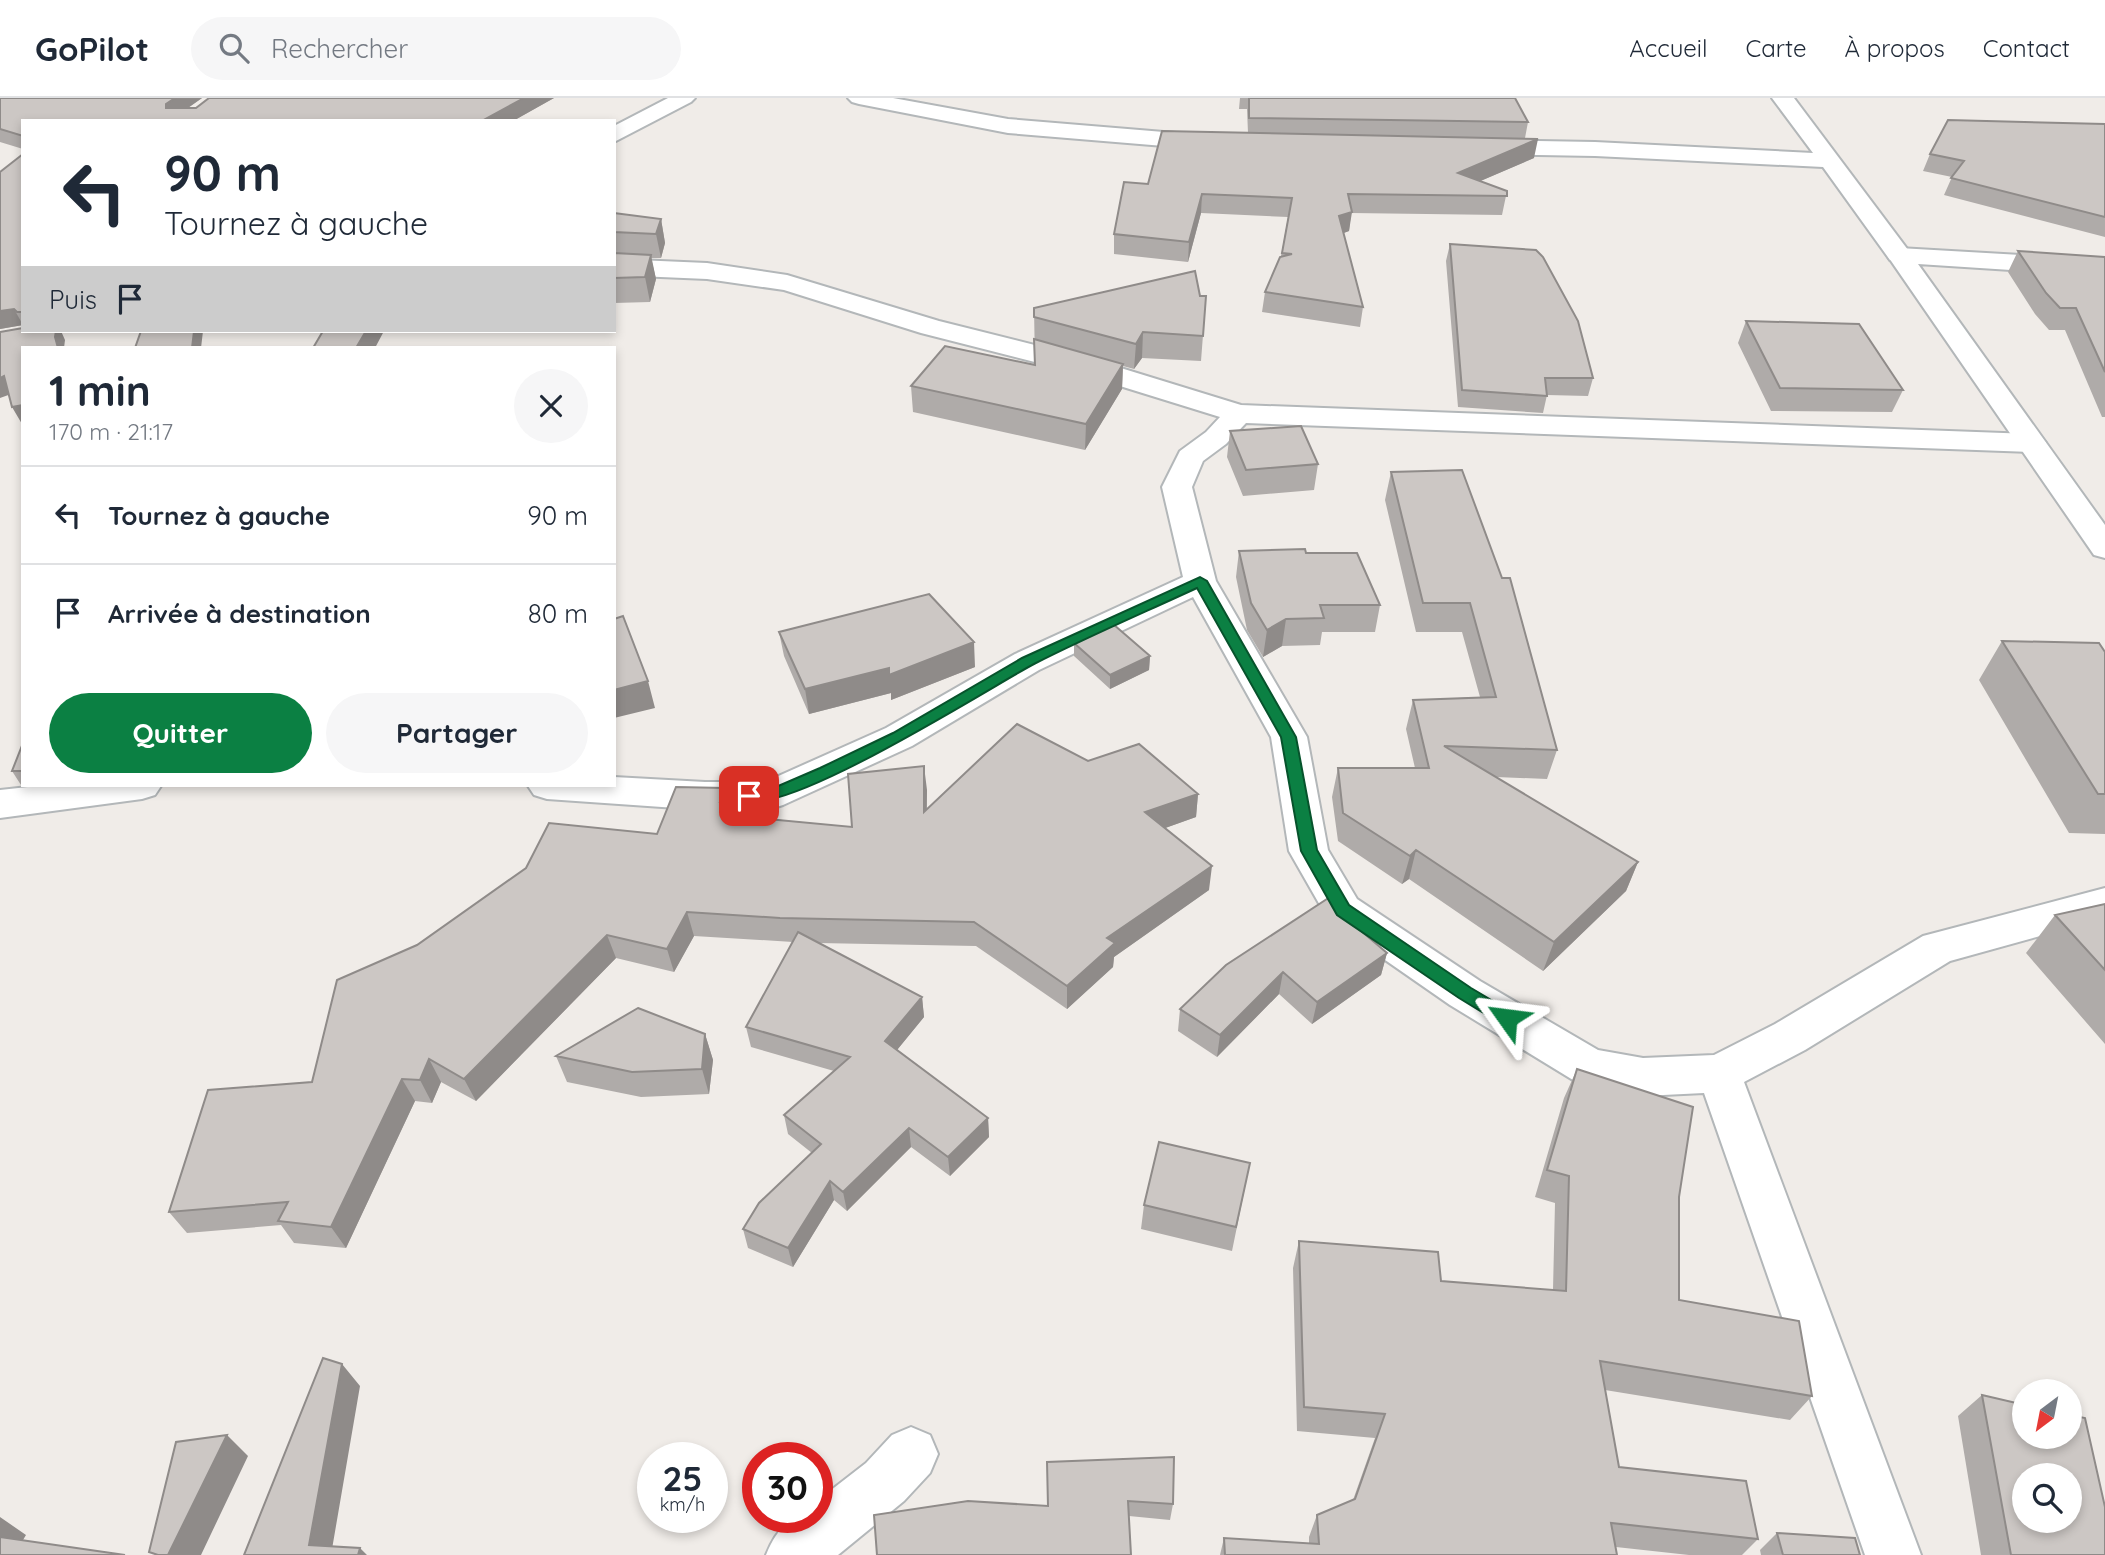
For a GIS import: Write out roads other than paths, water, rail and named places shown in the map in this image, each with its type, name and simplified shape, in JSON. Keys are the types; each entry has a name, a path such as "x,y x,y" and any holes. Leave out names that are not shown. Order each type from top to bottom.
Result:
{"street":[{"path":"616,134 684,98"},
{"path":"859,98 1007,126 1185,143 1238,144"},
{"path":"1783,98 1899,255 2105,548"},
{"path":"1463,147 1595,149 1829,161"},
{"path":"1899,255 2030,261 2105,268"},
{"path":"616,267 707,271 787,284 930,327 1088,367 1239,414 2031,443"},
{"path":"1239,414 1216,438 1190,457 1177,487 1200,581 1289,737 1309,851 1343,910 1465,993 1589,1067 1643,1077 1719,1074 1790,1037 1938,948 2105,903"},
{"path":"563,787 705,796 770,795 899,737 1027,662 1200,581"},
{"path":"0,804 134,787"},
{"path":"1719,1074 1893,1555"},
{"path":"794,1555 885,1482 911,1454"}]}
